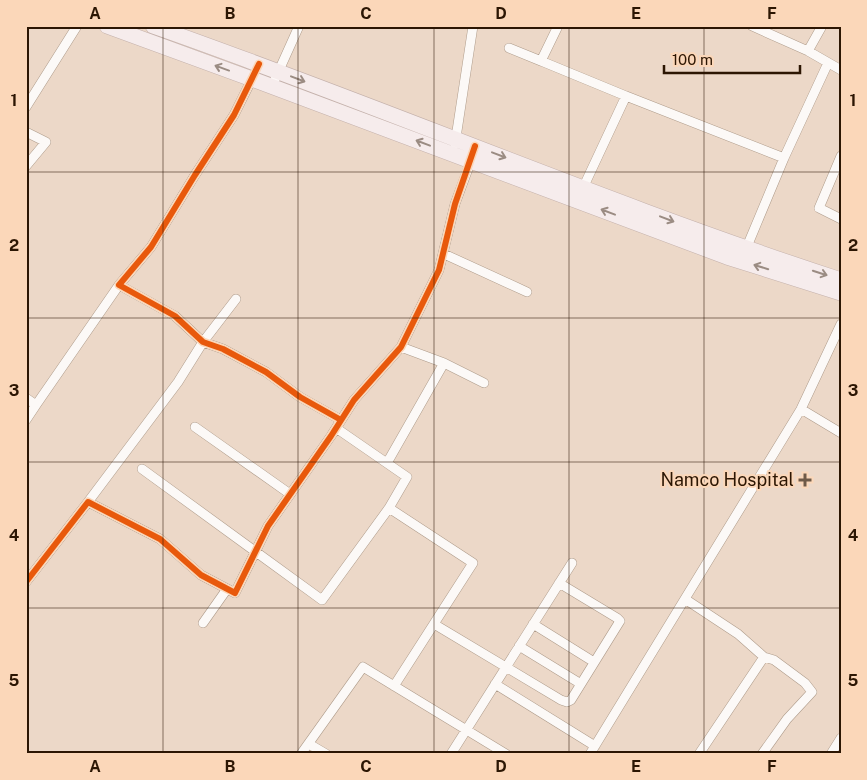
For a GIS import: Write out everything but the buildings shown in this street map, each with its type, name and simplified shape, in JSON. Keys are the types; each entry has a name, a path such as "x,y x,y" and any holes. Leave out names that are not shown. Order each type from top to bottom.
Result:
{"highway":[{"path":"107,26 329,107 395,124 455,146 727,257 841,280"},
{"path":"158,27 334,93 395,124"},
{"path":"329,107 334,93"},
{"path":"473,153 583,188 746,249 841,293"}],"street":[{"path":"26,107 77,26"},
{"path":"272,86 299,26"},
{"path":"455,146 473,26"},
{"path":"541,61 558,26"},
{"path":"752,26 808,51 841,70"},
{"path":"808,51 822,26"},
{"path":"154,43 158,27"},
{"path":"509,48 784,158"},
{"path":"746,249 784,158 828,63"},
{"path":"26,420 119,285 151,247 234,115 258,64"},
{"path":"583,188 626,96"},
{"path":"26,132 46,142 26,166"},
{"path":"88,502 160,539 201,575 235,592 268,526 354,400 401,347 439,270 455,204 473,153"},
{"path":"841,156 819,208 841,218"},
{"path":"444,254 527,292"},
{"path":"119,285 175,316 203,342 223,349 266,372 339,424 387,463 408,477 389,508 322,600 256,550 142,469"},
{"path":"26,582 178,382 203,342 236,299"},
{"path":"495,684 593,750 801,409 841,324"},
{"path":"401,347 444,363 484,383"},
{"path":"387,463 444,363"},
{"path":"26,398 36,405"},
{"path":"801,409 841,433"},
{"path":"195,427 290,494"},
{"path":"389,508 473,563 394,686"},
{"path":"451,754 572,563"},
{"path":"434,624 567,702 571,700 620,621 559,583"},
{"path":"203,623 227,589"},
{"path":"685,599 738,634 764,657 774,660 805,683 812,692 787,719 762,754"},
{"path":"533,624 594,662"},
{"path":"519,646 580,684"},
{"path":"699,754 764,657"},
{"path":"301,754 363,667 506,754"},
{"path":"831,754 841,738"},
{"path":"309,744 326,754"}],"cycle path":[{"path":"259,64 234,115 151,247 119,285 175,316 203,342 223,349 266,372 300,397 341,420"},
{"path":"26,582 88,502 160,539 201,575 235,593 268,526 354,400 401,347 439,270 455,204 475,146"}],"place":[{"name":"Namco Hospital","path":"805,480"}]}
